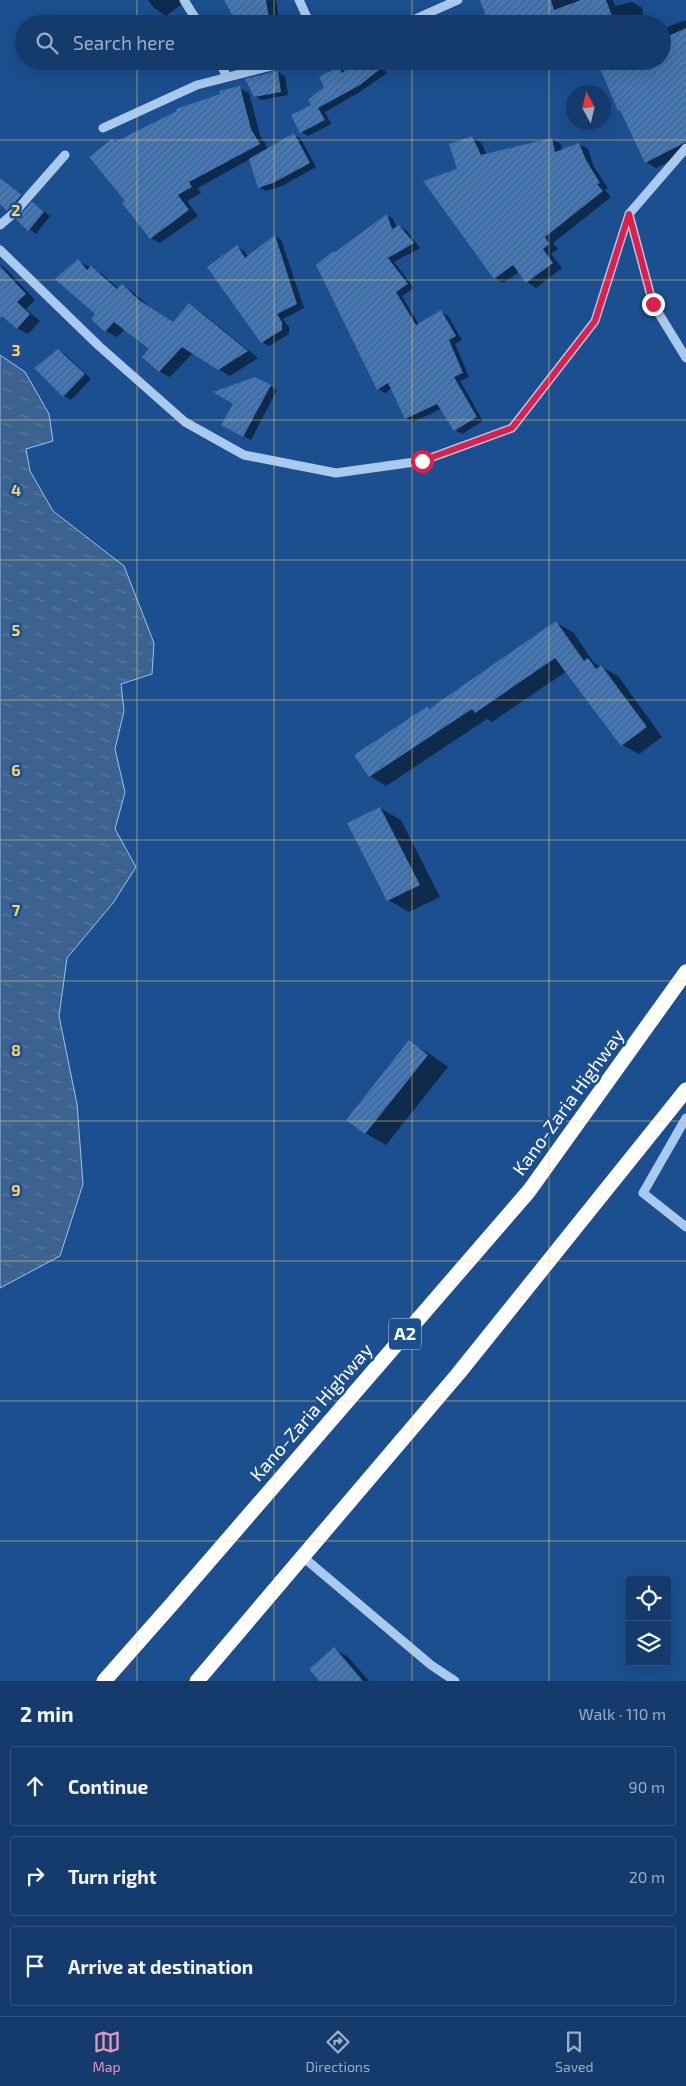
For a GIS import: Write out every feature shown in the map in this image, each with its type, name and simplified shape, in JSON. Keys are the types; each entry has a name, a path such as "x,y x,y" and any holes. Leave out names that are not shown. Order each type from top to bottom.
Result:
{"highway":[{"name":"Kano-Zaria Highway","path":"104,1681 529,1191 686,972"},
{"path":"197,1681 458,1374 686,1090"}],"street":[{"path":"184,0 193,15"},
{"path":"299,0 306,15"},
{"path":"424,15 458,0"},
{"path":"224,70 227,77"},
{"path":"103,128 197,85 255,70"},
{"path":"0,250 99,346 185,422 244,455 336,473 422,461 512,428 595,321 629,214 686,148"},
{"path":"0,225 14,213 65,155"},
{"path":"629,214 653,304 686,358"},
{"path":"686,1118 643,1193 686,1227"},
{"path":"302,1557 431,1665 455,1681"}],"water":[{"path":"0,355 25,372 49,414 53,441 26,449 30,471 53,511 124,566 154,643 152,674 121,684 124,711 115,749 125,792 115,829 136,867 113,903 67,958 59,1016 77,1104 83,1184 60,1256 0,1288"}],"building":[{"path":"224,0 266,0 268,15 232,15"},
{"path":"480,0 551,0 554,10 581,0 606,0 612,15 486,15"},
{"path":"686,28 686,142 645,163 620,110 618,111 611,94 611,85 607,85 601,70 671,70 671,35"},
{"path":"333,70 340,70 342,73 346,70 379,70 360,85 318,108 325,120 300,133 291,115 311,105 308,100 324,87 319,77"},
{"path":"278,71 281,92 254,97 245,79"},
{"path":"240,86 251,129 260,144 189,182 192,187 178,195 189,210 150,239 122,203 125,201 89,157 112,139 115,142 177,111 176,109 220,94 219,91"},
{"path":"294,133 310,163 273,183 258,188 249,159"},
{"path":"472,136 481,155 552,138 555,152 579,143 586,160 600,183 597,184 603,191 545,237 549,244 543,249 553,263 526,283 513,265 494,279 423,181 457,169 449,144"},
{"path":"0,178 22,195 7,211 0,204"},
{"path":"32,202 44,212 28,231 16,219"},
{"path":"387,214 392,229 399,225 414,243 388,258 408,284 396,292 416,325 441,310 456,336 449,340 463,373 454,377 477,417 454,431 437,404 405,419 388,383 377,390 316,265"},
{"path":"275,235 297,304 277,314 282,322 282,330 261,343 207,267 237,245 245,258"},
{"path":"78,259 87,270 91,266 117,289 122,284 139,300 173,322 189,303 248,351 218,370 182,347 159,372 142,357 149,349 114,322 105,332 91,319 95,314 55,279"},
{"path":"0,266 26,294 17,302 30,314 17,329 2,316 0,318"},
{"path":"58,349 85,374 63,397 34,368"},
{"path":"255,377 271,385 243,437 221,425 233,404 213,392"},
{"path":"556,621 584,661 588,658 596,669 601,665 647,727 621,746 555,658 475,713 472,709 369,777 354,755 428,706 429,709"},
{"path":"380,807 420,885 387,901 347,823"},
{"path":"409,1040 428,1055 365,1134 346,1120"},
{"path":"334,1647 363,1681 319,1681 309,1669"}],"route":[{"path":"422,461 512,428 595,321 629,214 653,304"}]}
